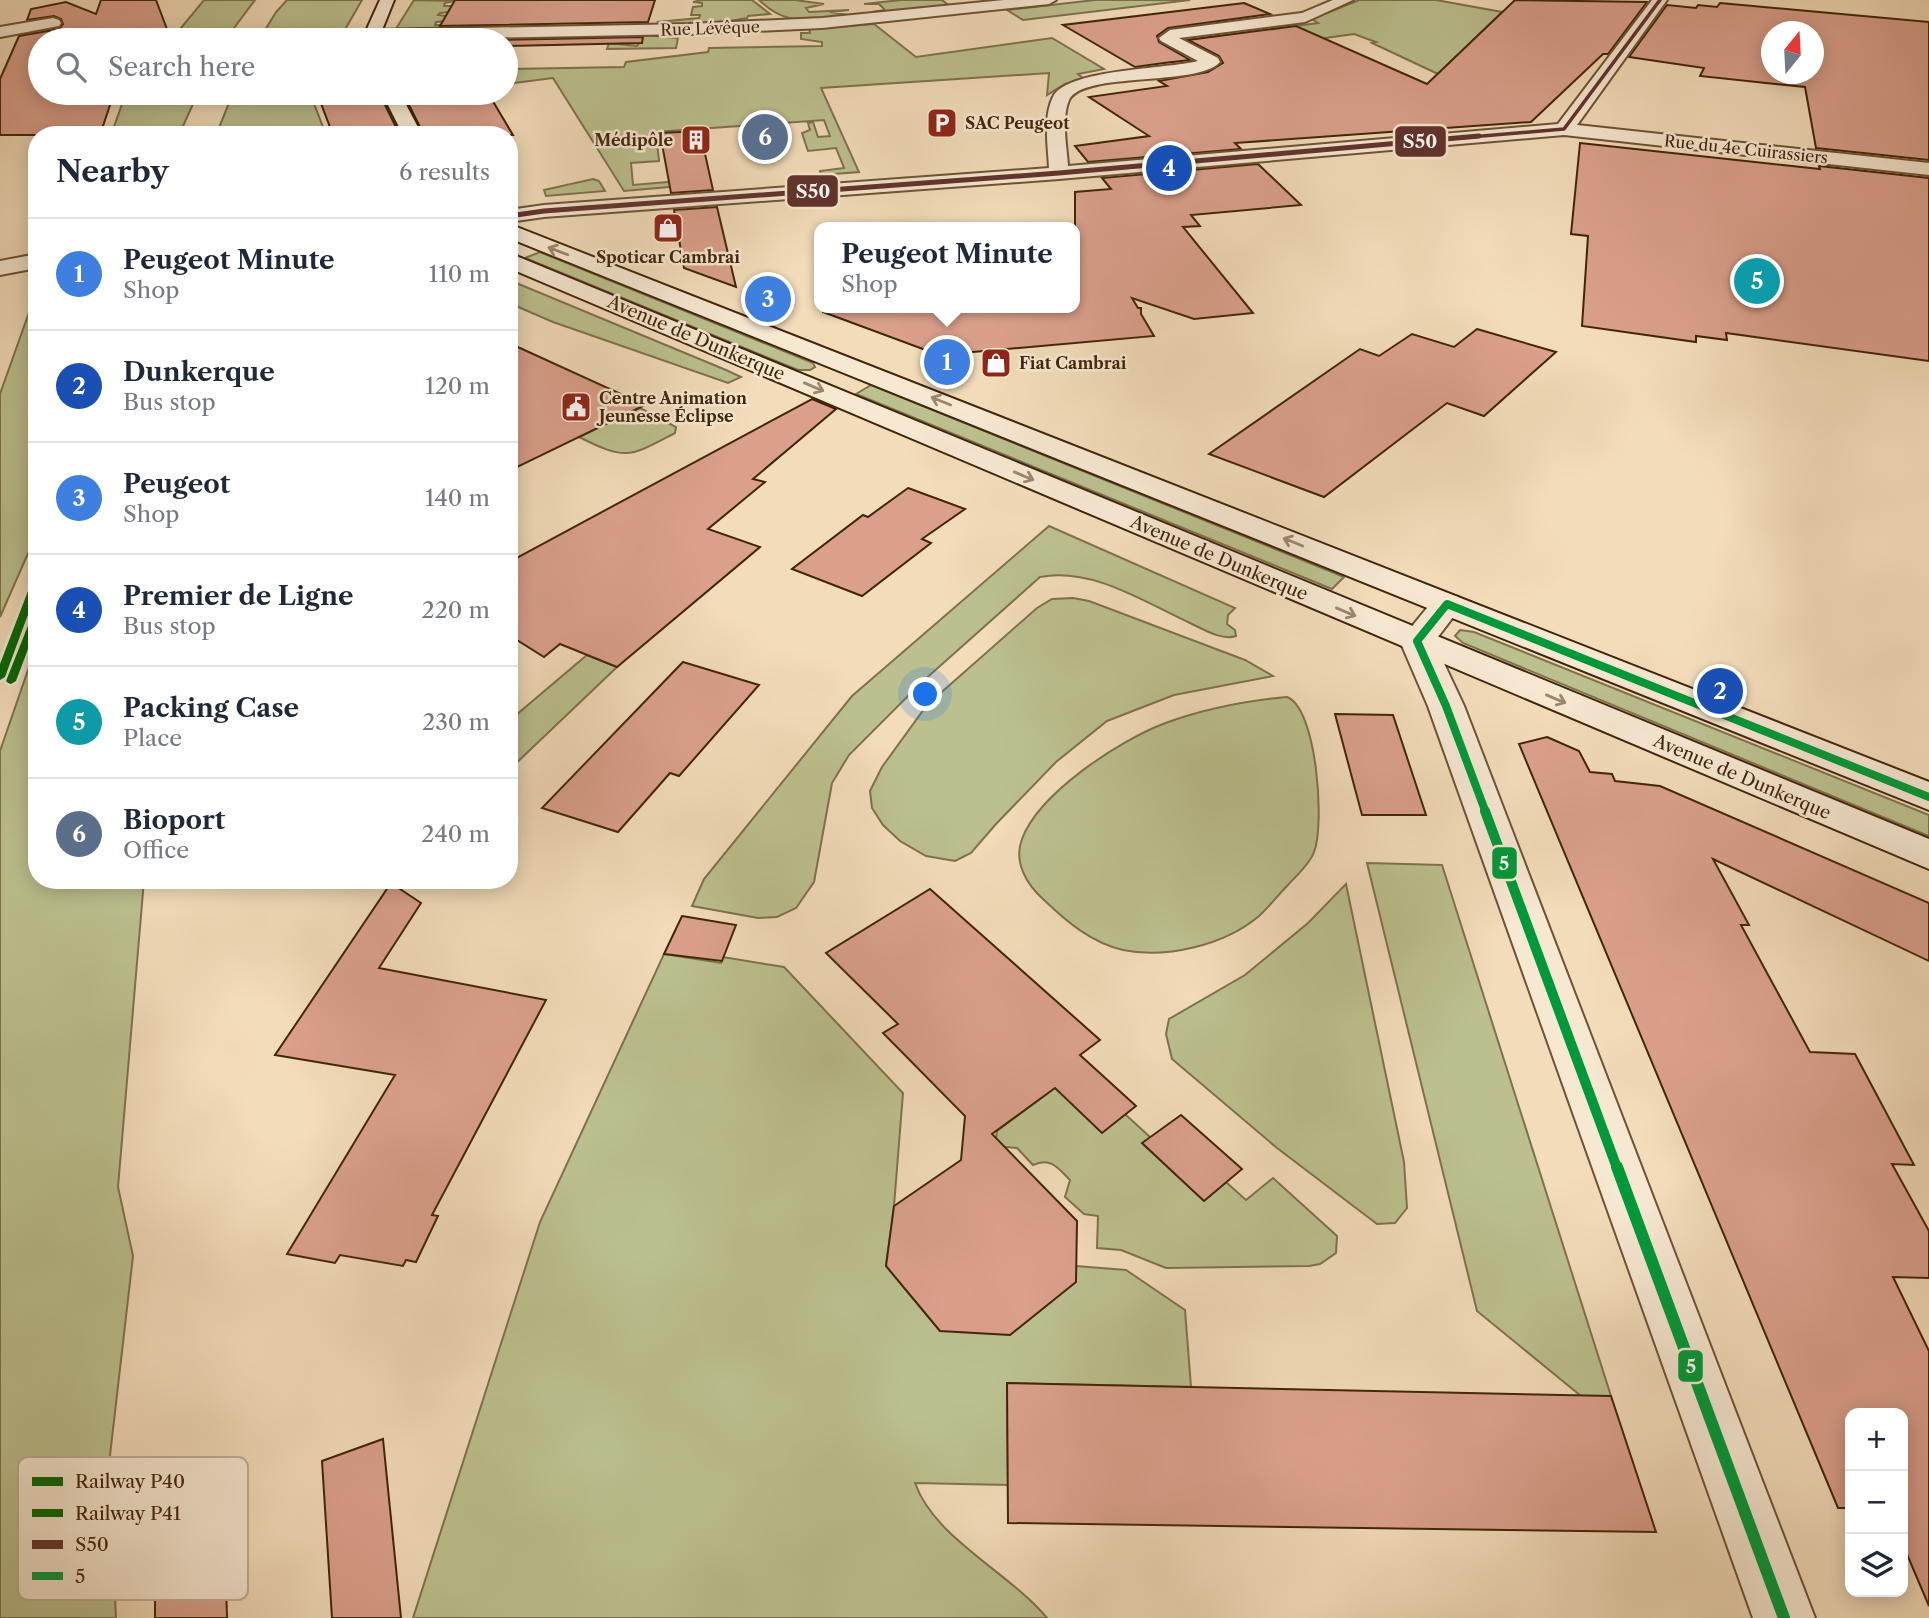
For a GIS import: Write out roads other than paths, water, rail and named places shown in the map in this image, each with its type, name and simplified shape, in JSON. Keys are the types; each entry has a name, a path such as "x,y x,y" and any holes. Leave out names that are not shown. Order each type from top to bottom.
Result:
{"street":[{"path":"374,28 387,0"},
{"path":"850,0 868,20"},
{"name":"Rue Lévêque","path":"518,32 646,30 868,20 1049,0"},
{"path":"1059,173 1061,99 1069,89 1089,82 1211,65 1212,62 1167,38 1169,35 1305,17 1346,0"},
{"path":"1564,129 1660,0"},
{"path":"646,30 649,10"},
{"path":"490,28 497,11"},
{"path":"0,32 53,23"},
{"path":"397,105 408,126"},
{"name":"Rue du 4e Cuirassiers","path":"518,215 1059,173 1564,129 1929,169"},
{"name":"Avenue de Dunkerque","path":"518,234 1929,797"},
{"path":"0,248 28,247"},
{"path":"0,268 28,263"},
{"name":"Avenue de Dunkerque","path":"518,264 1929,855"},
{"path":"1447,604 1417,641 1446,706 1784,1618"}],"waterway":[{"path":"966,4 1002,0"}],"rail line":[{"name":"P40","path":"0,677 28,602"},
{"name":"P41","path":"11,681 28,637"}],"place":[{"name":"SAC Peugeot","path":"942,123"},
{"name":"Bioport","path":"765,137"},
{"name":"Médipôle","path":"696,140"},
{"name":"Premier de Ligne","path":"1169,168"},
{"name":"Spoticar Cambrai","path":"668,228"},
{"name":"Packing Case","path":"1757,281"},
{"name":"Peugeot","path":"768,299"},
{"name":"Peugeot Minute","path":"947,362"},
{"name":"Fiat Cambrai","path":"996,363"},
{"name":"Centre Animation Jeunesse Éclipse","path":"576,407"},
{"name":"Dunkerque","path":"1720,691"}]}
